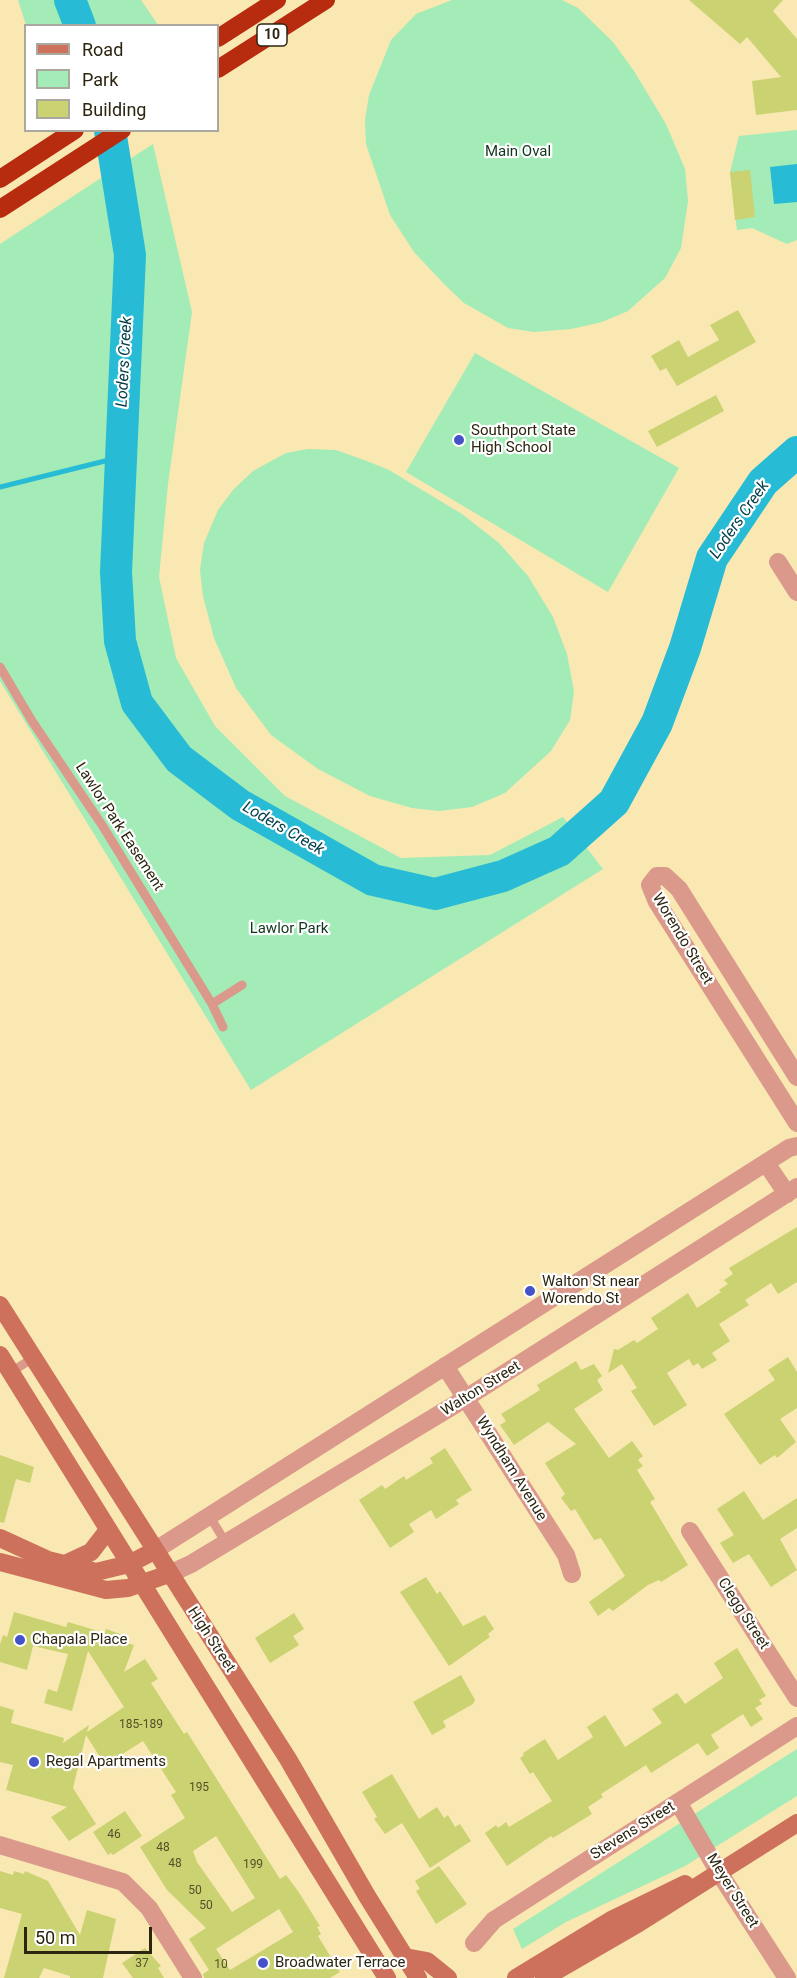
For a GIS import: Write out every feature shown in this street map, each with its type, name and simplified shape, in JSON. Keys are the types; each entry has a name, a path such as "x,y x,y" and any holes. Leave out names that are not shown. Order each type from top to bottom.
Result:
{"highway":[{"name":"10","path":"219,38 278,0"},
{"name":"10","path":"219,68 326,0"},
{"path":"0,209 119,132"},
{"path":"0,178 70,134"}],"main road":[{"name":"High Street","path":"0,1305 288,1759 417,1978"},
{"name":"High Street","path":"0,1355 387,1978"},
{"path":"63,1565 91,1552 108,1530"},
{"path":"0,1538 63,1565 96,1572 129,1564 154,1551"},
{"path":"0,1562 100,1589 115,1590 142,1584 169,1574"},
{"path":"544,1978 639,1923 797,1823"},
{"path":"516,1978 613,1919 671,1889 718,1871"},
{"path":"405,1957 427,1961 448,1978"}],"street":[{"path":"778,562 797,592"},
{"name":"Worendo Street","path":"797,1077 739,1007 653,894 650,885 657,876 665,876 673,881 739,1007 797,1123"},
{"path":"154,1551 789,1148 797,1146"},
{"name":"Walton Street","path":"169,1574 226,1543 466,1398 792,1191 766,1163"},
{"name":"Wyndham Avenue","path":"445,1366 566,1555 573,1574"},
{"name":"Clegg Street","path":"690,1531 797,1698"},
{"name":"Stevens Street","path":"474,1943 494,1920 797,1726"},
{"name":"Meyer Street","path":"678,1802 718,1871 787,1978"},
{"path":"0,1845 123,1882 149,1908 193,1978"}],"lane":[{"name":"Lawlor Park Easement","path":"0,667 32,721 102,825 212,1004 223,1027"},
{"path":"212,1004 242,985"},
{"path":"11,1372 33,1358"},
{"path":"210,1517 226,1543"}],"green space":[{"path":"18,0 141,0 157,24 26,24"},
{"name":"Main Oval","path":"452,0 562,0 578,8 613,42 634,71 666,124 685,169 688,201 681,248 665,278 628,311 602,322 571,329 534,332 508,328 464,303 445,285 414,252 390,215 366,144 365,120 369,95 391,40 416,14"},
{"path":"797,130 797,240 787,244 752,228 737,230 730,172 739,136"},
{"name":"Lawlor Park","path":"153,144 192,312 168,484 159,577 176,658 215,726 285,796 401,858 490,855 563,817 603,869 251,1090 0,681 0,244"},
{"path":"475,353 679,468 608,592 406,472"},
{"path":"308,449 336,450 389,470 462,514 499,543 528,576 553,617 567,654 574,691 570,720 551,751 505,793 472,807 439,811 412,808 370,796 318,769 271,735 236,688 214,638 203,596 200,570 204,543 218,510 233,490 253,471 286,453"},
{"path":"797,1749 797,1796 685,1866 566,1922 522,1949 513,1929"}],"water":[{"path":"797,164 797,202 774,204 770,167"}],"building":[{"path":"689,0 783,0 773,11 797,39 797,110 756,115 752,81 781,77 747,37 740,44"},
{"path":"750,170 755,217 735,220 730,172"},
{"path":"738,310 756,342 677,386 666,368 660,371 651,356 679,340 688,357 719,340 710,325"},
{"path":"716,395 724,411 657,447 648,431"},
{"path":"797,1227 797,1282 778,1294 771,1283 745,1300 749,1305 719,1324 730,1341 712,1353 717,1360 702,1369 698,1363 693,1366 689,1359 667,1373 687,1405 654,1426 631,1391 637,1388 622,1364 608,1373 614,1349 618,1350 634,1340 637,1343 658,1329 651,1318 688,1293 697,1308 721,1292 719,1290 728,1284 724,1280 733,1274 729,1268"},
{"path":"788,1357 797,1372 797,1408 780,1419 796,1442 777,1458 775,1455 760,1465 724,1414 775,1380 768,1370"},
{"path":"576,1361 581,1370 594,1364 602,1376 597,1380 603,1390 574,1409 609,1458 632,1441 643,1456 638,1460 643,1466 637,1470 655,1499 650,1502 688,1565 661,1582 659,1580 648,1585 613,1611 609,1608 598,1616 589,1602 625,1576 601,1538 594,1540 575,1509 571,1511 561,1498 565,1494 545,1463 576,1444 548,1422 514,1445 500,1425 506,1421 501,1414 540,1390 537,1385"},
{"path":"445,1448 472,1490 456,1500 459,1504 436,1519 431,1510 409,1524 414,1532 390,1548 359,1500 382,1485 385,1489 404,1476 406,1480 433,1463 430,1458"},
{"path":"0,1455 34,1467 30,1483 16,1479 4,1523 0,1522"},
{"path":"744,1491 763,1520 797,1498 797,1528 780,1539 797,1570 771,1587 749,1554 733,1563 720,1543 734,1535 717,1509"},
{"path":"426,1577 437,1594 440,1591 463,1626 485,1615 494,1629 488,1634 490,1637 449,1666 400,1592"},
{"path":"14,1612 66,1627 68,1622 105,1633 106,1629 126,1636 124,1642 134,1645 124,1672 145,1659 158,1679 151,1683 184,1734 187,1732 280,1879 286,1875 298,1891 320,1926 317,1927 321,1934 318,1936 340,1972 330,1978 204,1978 203,1974 209,1970 189,1939 206,1928 167,1890 140,1847 185,1818 171,1795 176,1792 143,1741 105,1765 86,1735 73,1788 96,1824 69,1841 51,1817 67,1807 6,1790 13,1765 0,1762 0,1706 14,1710 11,1723 64,1738 63,1743 89,1725 87,1732 124,1707 88,1651 72,1711 44,1703 48,1689 57,1692 68,1654 33,1646 27,1670 0,1662 0,1644 3,1635 7,1637","holes":["216,1836 255,1898 232,1912 197,1862 193,1851","279,1909 293,1932 230,1970 216,1949"]},
{"path":"294,1613 304,1629 293,1636 299,1645 270,1663 255,1638"},
{"path":"737,1648 766,1696 759,1700 762,1704 755,1708 763,1719 751,1727 743,1714 711,1735 719,1748 707,1756 698,1743 651,1773 646,1765 601,1794 603,1797 588,1807 592,1814 553,1838 551,1836 507,1866 485,1833 496,1825 498,1828 506,1822 509,1827 552,1801 533,1772 530,1774 520,1758 524,1755 523,1753 545,1739 558,1760 593,1737 587,1727 605,1715 625,1747 662,1723 652,1709 677,1693 685,1704 723,1678 714,1663"},
{"path":"461,1675 475,1700 473,1704 443,1721 446,1727 432,1735 413,1702"},
{"path":"392,1774 419,1819 437,1807 444,1818 448,1815 455,1827 460,1824 471,1841 430,1868 402,1823 385,1834 374,1819 377,1817 362,1792"},
{"path":"125,1811 142,1836 113,1855 111,1853 108,1855 93,1832"},
{"path":"439,1866 467,1904 436,1924 416,1891 420,1889 415,1881"},
{"path":"0,1871 13,1875 14,1871 24,1874 25,1871 48,1881 80,1935 87,1910 116,1919 103,1978 70,1978 70,1976 44,1968 39,1978 4,1978 22,1914 0,1908"},
{"path":"145,1948 161,1966 158,1968 164,1978 133,1978 122,1963"}],"waterway":[{"name":"Loders Creek","path":"70,0 79,24"},
{"name":"Loders Creek","path":"110,132 130,255 116,572 120,641 137,703 179,759 240,805 373,880 435,894 503,876 559,851 614,802 657,723 685,648 712,558 763,482 797,452"},
{"path":"0,487 121,457"}],"place":[{"name":"Southport State High School","path":"459,440"},
{"name":"Walton St near Worendo St","path":"530,1291"},
{"name":"Chapala Place","path":"20,1640"},
{"name":"Regal Apartments","path":"34,1762"},
{"name":"Broadwater Terrace","path":"263,1963"}]}
